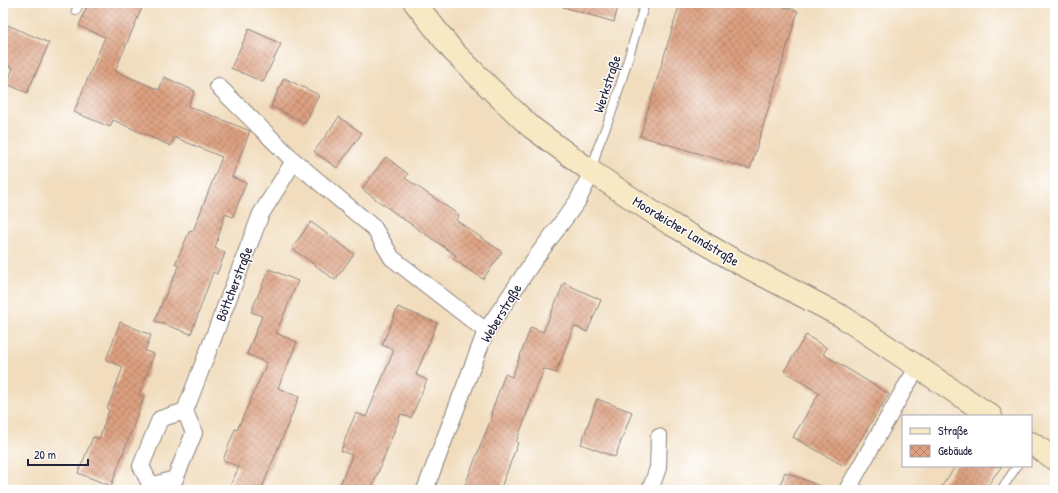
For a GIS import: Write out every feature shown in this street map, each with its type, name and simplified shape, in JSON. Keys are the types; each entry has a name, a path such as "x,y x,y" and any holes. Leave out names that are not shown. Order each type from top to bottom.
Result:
{"main road":[{"name":"Moordeicher Landstraße","path":"415,3 453,51 493,91 531,127 592,172 670,223 730,258 844,317 919,366 990,415"},
{"path":"1032,444 1055,459"}],"street":[{"path":"218,86 294,161 374,228 392,258 486,331"},
{"name":"Böttcherstraße","path":"185,411 261,214 294,161"},
{"name":"Weberstraße","path":"425,490 486,331 534,260 577,202 592,172"},
{"path":"853,488 906,386 919,366"},
{"path":"185,411 194,433 176,479 150,488 141,466 160,419 185,411"},
{"path":"650,490 658,468 659,437"}],"lane":[{"name":"Werkstraße","path":"592,172 598,146 613,109 645,3"},
{"path":"1001,490 1016,467"}],"building":[{"path":"88,3 144,3 115,71 159,90 164,77 195,91 188,106 250,131 232,177 246,183 233,217 225,214 215,248 225,253 217,274 213,272 191,334 155,321 179,266 175,264 190,230 193,231 222,157 174,137 171,146 113,120 110,127 74,112 105,37 79,26"},
{"path":"564,3 619,3 614,22 563,7"},
{"path":"680,3 772,3 798,11 750,169 640,136"},
{"path":"3,23 49,43 27,93 7,84 13,68 3,64"},
{"path":"249,29 281,44 263,82 231,68"},
{"path":"284,78 319,95 305,123 271,106"},
{"path":"339,117 362,133 337,168 314,152"},
{"path":"386,157 408,174 405,178 459,215 456,220 502,252 483,279 453,259 456,255 362,189"},
{"path":"311,222 354,254 335,280 292,248"},
{"path":"269,269 298,281 276,333 297,342 278,388 299,397 261,490 228,490 239,467 223,460 235,429 237,430 267,363 247,354 262,316 251,312"},
{"path":"564,283 601,300 587,332 574,326 556,373 544,369 516,442 518,443 500,490 463,490 493,414 491,413 505,374 512,377 531,327 543,332"},
{"path":"398,307 437,323 416,375 427,380 411,418 401,414 371,490 338,490 352,455 341,451 348,431 356,413 366,417 394,350 382,345"},
{"path":"120,322 151,335 145,351 154,354 139,395 144,397 111,486 78,473 93,437 99,439 109,410 107,409 123,367 106,360"},
{"path":"806,335 827,348 823,354 889,394 844,466 793,437 819,393 784,371"},
{"path":"597,399 632,412 615,457 581,444"},
{"path":"955,467 1001,467 984,490 939,490"},
{"path":"785,472 828,489 828,490 778,490"}]}
